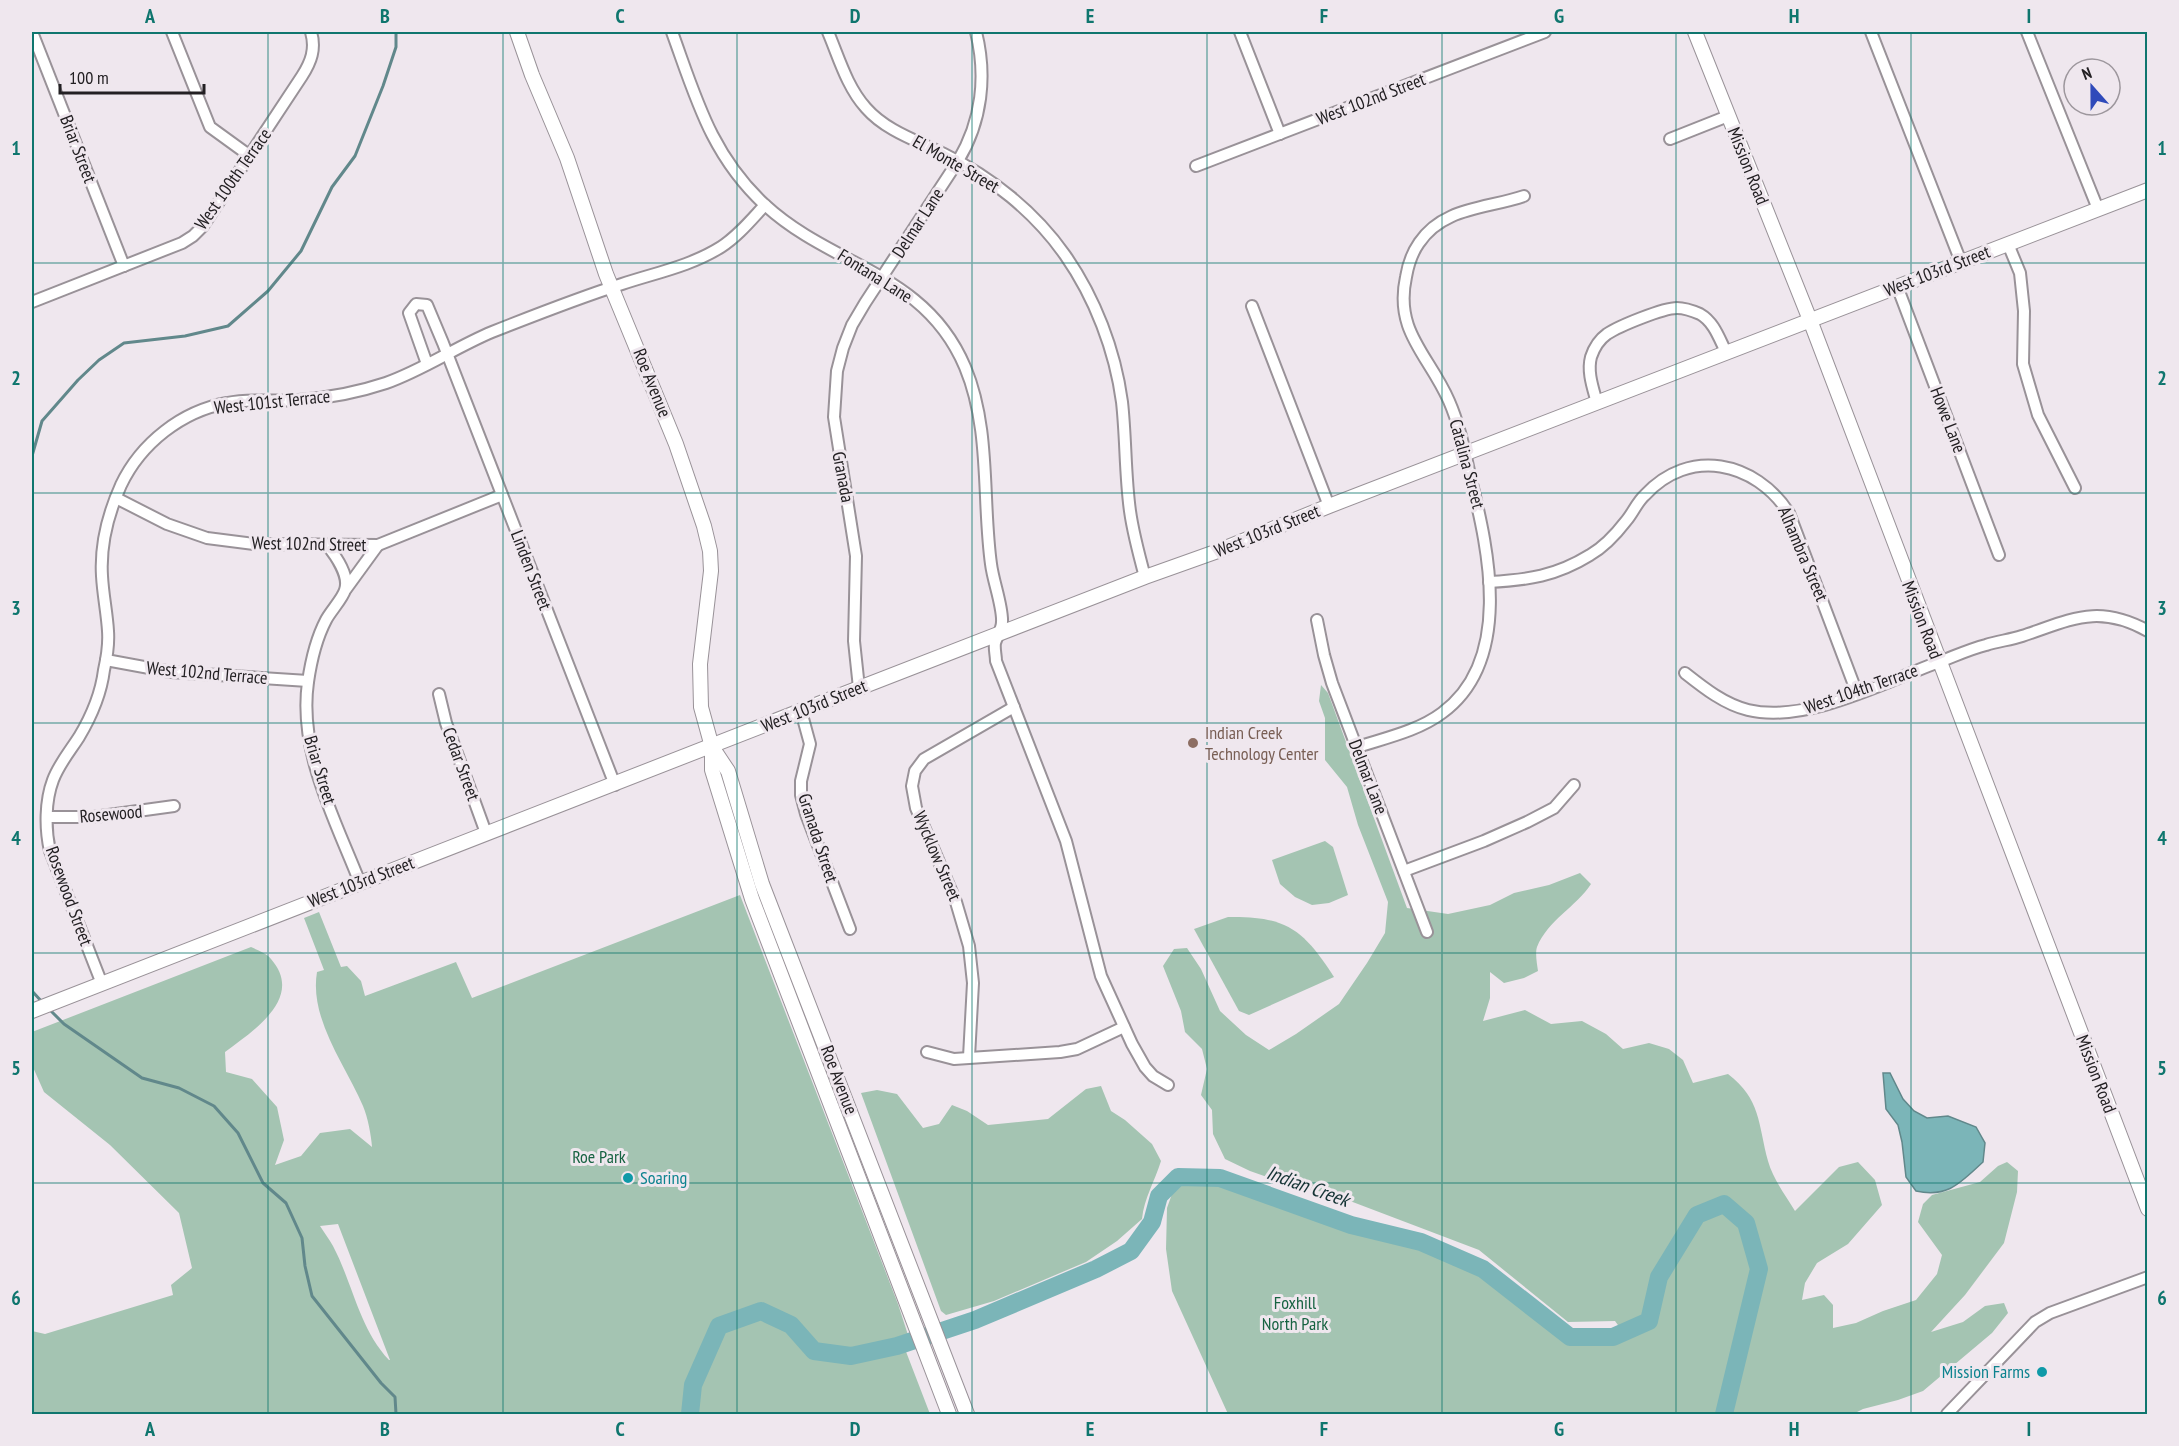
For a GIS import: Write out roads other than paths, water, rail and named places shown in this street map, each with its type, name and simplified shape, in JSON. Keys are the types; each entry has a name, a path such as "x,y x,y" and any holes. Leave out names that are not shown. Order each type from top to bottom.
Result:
{"main road":[{"name":"Roe Avenue","path":"517,32 532,75 567,158 612,287 676,444 702,517 711,571 700,664 704,719 712,747 712,771 752,899 949,1414"},
{"name":"Mission Road","path":"1695,32 1810,320 1938,662 2148,1209"},
{"name":"West 103rd Street","path":"32,1011 1145,577 1218,551 2148,190"},
{"name":"Roe Avenue","path":"712,747 728,771 762,884 967,1414"},
{"path":"832,1108 849,1106"}],"street":[{"name":"Briar Street","path":"32,32 124,266"},
{"path":"172,32 210,127 250,156"},
{"name":"West 100th Terrace","path":"32,302 182,243 193,236 203,226 309,65 313,46 310,32"},
{"name":"Fontana Lane","path":"672,32 712,139 745,185 788,224 883,277 918,302 936,321 960,358 973,391 982,445 990,563 1002,622 998,635"},
{"name":"El Monte Street","path":"828,32 854,92 872,114 886,126 958,161 989,180 1009,196 1050,237 1077,274 1095,307 1116,370 1122,403 1130,511 1145,577"},
{"name":"Delmar Lane","path":"883,277 971,137 977,119 981,93 982,68 976,32"},
{"path":"1240,32 1280,134"},
{"name":"West 102nd Street","path":"1196,166 1545,32"},
{"path":"1870,32 1961,262"},
{"path":"2027,32 2098,209"},
{"path":"1670,139 1728,116"},
{"name":"Catalina Street","path":"1358,747 1411,729 1442,713 1464,690 1475,673 1486,641 1489,582 1486,545 1465,454 1449,401 1408,330 1403,296 1407,267 1419,243 1429,231 1443,220 1466,210 1524,196"},
{"name":"West 101st Terrace","path":"116,498 127,475 153,441 190,415 229,402 302,400 359,391 390,382 488,333 707,255 735,236 765,205"},
{"path":"2008,244 2020,273 2024,311 2023,364 2038,415 2075,488"},
{"name":"Granada","path":"859,688 854,641 856,556 836,436 834,393 837,371 852,325 883,277"},
{"name":"Howe Lane","path":"1897,286 1999,555"},
{"path":"427,364 409,313 416,303 427,304 448,355"},
{"path":"1252,306 1329,506"},
{"path":"1597,403 1590,368 1592,356 1597,344 1617,329 1664,311 1677,308 1689,310 1701,315 1712,324 1726,352"},
{"name":"Linden Street","path":"448,355 615,784"},
{"name":"Alhambra Street","path":"1489,582 1530,579 1553,574 1574,565 1612,538 1644,495 1678,471 1706,466 1734,469 1764,483 1789,513 1857,693"},
{"name":"West 102nd Street","path":"116,498 167,524 207,538 255,544 378,545 502,495"},
{"name":"Rosewood Street","path":"102,984 50,851 47,838 47,817 49,792 53,778 88,721 96,701 106,660 108,632 102,576 102,550 106,527 116,498"},
{"path":"327,545 344,574 346,589"},
{"name":"Briar Street","path":"360,883 315,763 308,736 306,697 317,640 325,621 378,545"},
{"path":"1938,662 1984,645 2019,637 2084,616 2120,619 2148,631"},
{"name":"Delmar Lane","path":"1317,620 1332,683 1427,932"},
{"path":"998,635 994,645 996,661 1066,841 1101,976 1124,1027 1146,1067 1154,1076 1168,1085"},
{"name":"West 102nd Terrace","path":"106,660 171,672 308,681"},
{"name":"West 104th Terrace","path":"1685,673 1728,703 1747,710 1767,713 1801,710 1831,703 1938,662"},
{"name":"Cedar Street","path":"439,694 446,723 486,833"},
{"name":"Wycklow Street","path":"969,1057 973,983 969,946 956,902 916,808 912,786 915,771 924,759 1014,707"},
{"name":"Granada Street","path":"801,711 810,744 802,773 801,795 806,814 850,929"},
{"path":"1404,871 1485,841 1527,822 1554,808 1574,785"},
{"name":"Rosewood","path":"47,817 94,817 174,806"},
{"path":"927,1052 954,1059 1060,1052 1091,1043 1124,1027"},
{"path":"1947,1414 2035,1322 2050,1313 2148,1277"}],"water":[{"path":"1883,1073 1890,1073 1903,1099 1914,1111 1927,1118 1948,1116 1976,1127 1985,1143 1983,1162 1953,1187 1937,1192 1916,1191 1906,1177 1898,1125 1886,1109"}],"waterway":[{"path":"32,456 42,421 99,360 124,343 185,336 228,326 268,291 301,251 332,187 355,156 396,47 396,32"},
{"path":"32,991 43,1003"},
{"path":"49,1009 64,1024 142,1078 179,1088 214,1106 238,1133 263,1183 286,1203 302,1238 305,1266 312,1296 381,1383 395,1397 396,1414"},
{"name":"Indian Creek","path":"690,1414 693,1385 719,1326 761,1311 791,1325 814,1351 851,1356 897,1346 975,1320 1096,1269 1131,1251 1152,1222 1159,1196 1178,1177 1220,1178 1351,1225 1421,1242 1483,1269 1570,1337 1613,1337 1649,1321 1659,1277 1697,1215 1724,1204 1746,1223 1759,1269 1724,1414"}],"place":[{"name":"Indian Creek Technology Center","path":"1193,743"},
{"name":"Soaring","path":"628,1178"},
{"name":"Mission Farms","path":"2042,1372"}],"park label":[{"name":"Roe Park","path":"599,1157"},
{"name":"Foxhill North Park","path":"1295,1313"}]}
